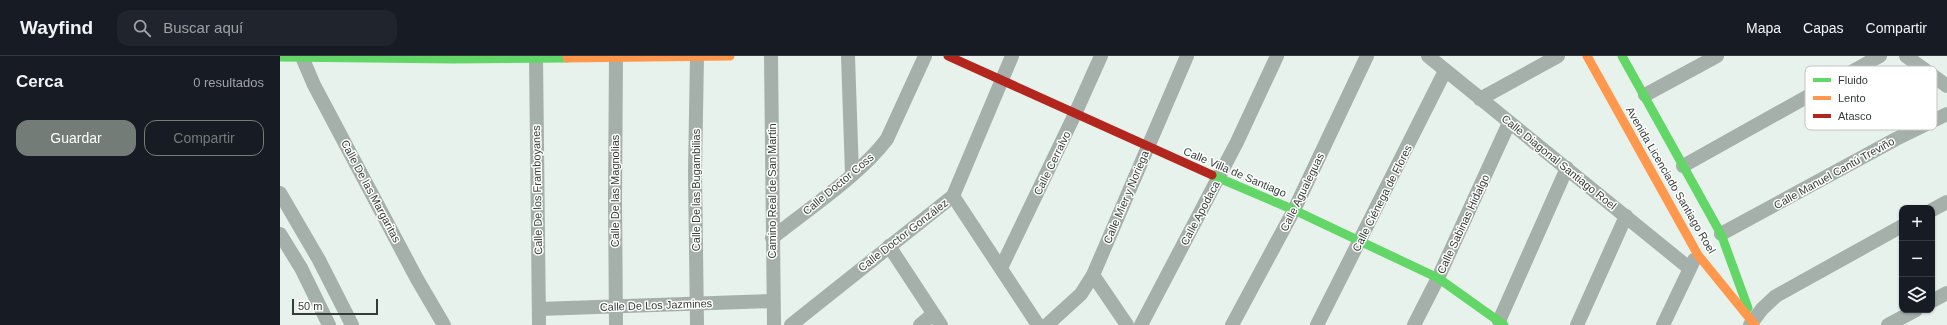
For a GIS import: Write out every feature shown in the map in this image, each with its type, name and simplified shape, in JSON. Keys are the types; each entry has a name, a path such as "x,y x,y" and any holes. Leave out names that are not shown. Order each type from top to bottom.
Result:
{"street":[{"name":"Calle De las Bugambilias","path":"697,56 695,172 697,325"},
{"path":"280,57 454,58 730,56"},
{"name":"Camino Real de San Martin","path":"771,56 774,325"},
{"path":"848,56 852,174"},
{"name":"Calle Doctor Coss","path":"772,238 852,174 879,150 887,138 925,56"},
{"name":"Calle Villa de Santiago","path":"948,56 1218,178 1294,210 1438,278 1502,323"},
{"name":"Calle Doctor González","path":"791,325 888,246 953,196 1003,81 1012,56"},
{"name":"Calle Cerralvo","path":"1001,268 1075,114 1101,56"},
{"name":"Calle Mier y Noriega","path":"1047,325 1081,294 1093,275 1187,56"},
{"name":"Calle Apodaca","path":"1141,325 1218,178 1277,56"},
{"name":"Calle Agualeguas","path":"1232,325 1294,210 1367,56"},
{"name":"Calle Diagonal Santiago Roel","path":"1428,56 1689,268"},
{"path":"1480,99 1558,56"},
{"name":"Avenida Licenciado Santiago Roel","path":"1587,56 1698,255 1753,324"},
{"name":"Avenida Licenciado Santiago Roel","path":"1622,56 1721,234 1753,324"},
{"path":"1644,95 1717,56"},
{"path":"1862,66 1880,56"},
{"path":"1906,56 1920,66"},
{"name":"Calle De las Margaritas","path":"302,57 314,85 417,279 444,325"},
{"name":"Calle De los Framboyanes","path":"536,57 539,325"},
{"name":"Calle De las Magnolias","path":"616,57 616,325"},
{"name":"Calle Ciénega de Flores","path":"1317,325 1445,71"},
{"path":"1937,79 1947,86"},
{"path":"1684,166 1805,98"},
{"name":"Calle Manuel Cantú Treviño","path":"1937,119 1947,114"},
{"name":"Calle Sabinas Hidalgo","path":"1414,325 1438,278 1509,123"},
{"name":"Calle Manuel Cantú Treviño","path":"1721,234 1914,130"},
{"path":"1502,323 1567,168"},
{"path":"280,193 319,260 352,325"},
{"path":"953,196 1038,325"},
{"path":"1935,208 1947,202"},
{"path":"1577,325 1626,216"},
{"path":"1753,324 1762,309 1776,296 1899,228"},
{"path":"280,234 301,268 329,325"},
{"path":"888,246 937,319 920,325"},
{"path":"1663,325 1689,268 1698,255"},
{"path":"1093,275 1127,325"},
{"path":"1935,299 1947,293"},
{"name":"Calle De Los Jazmines","path":"538,309 697,305 773,301"},
{"path":"1888,325 1910,313"}],"traffic: fast":[{"path":"1622,56 1721,234 1748,308"},
{"path":"280,57 454,59 567,58"},
{"path":"1212,175 1294,210 1438,278 1504,325"}],"traffic: slow":[{"path":"567,58 730,56"},
{"path":"1587,56 1698,255 1755,325"}],"traffic: jam":[{"path":"948,56 1212,175"}]}
